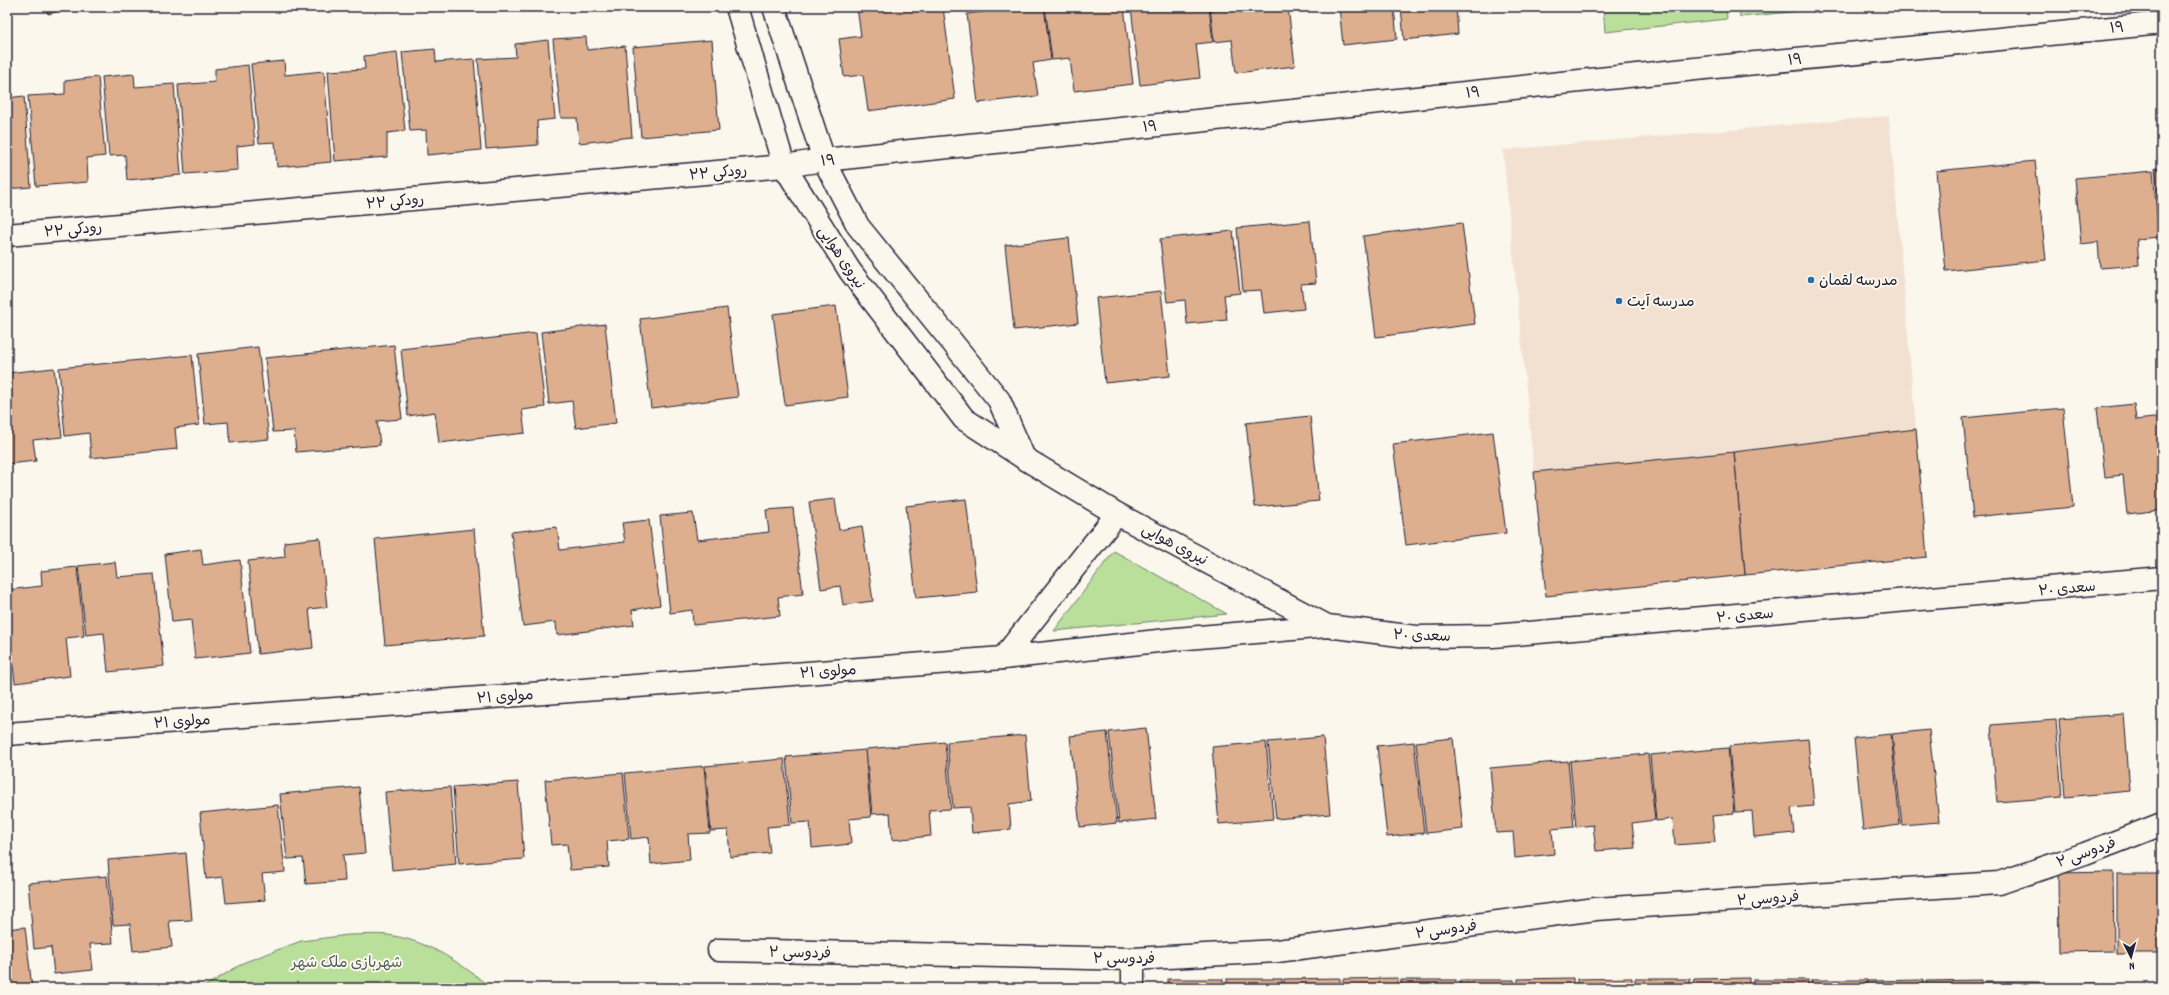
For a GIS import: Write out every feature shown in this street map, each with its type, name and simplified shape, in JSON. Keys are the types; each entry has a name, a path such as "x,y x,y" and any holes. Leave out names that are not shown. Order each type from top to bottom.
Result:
{"street":[{"name":"نیروی هوایی","path":"737,7 784,166 850,271 964,419 1024,458 1117,514 1327,626"},
{"name":"نیروی هوایی","path":"774,7 824,160 858,226 999,400 1024,458"},
{"name":"۱۹","path":"784,166 824,160 1679,71 2162,23"},
{"name":"رودکی ۲۲","path":"7,235 784,166"},
{"path":"1003,658 1117,514"},
{"name":"سعدی ۲۰","path":"1327,626 1416,637 1493,636 2162,578"},
{"name":"مولوی ۲۱","path":"7,734 1003,658 1176,639 1327,626"},
{"name":"فردوسی ۲","path":"719,950 1134,959 1277,951 1596,909 1999,883 2085,854 2162,824"},
{"path":"1133,988 1134,959"}],"shaded area":[{"path":"1889,116 1927,557 1546,596 1503,150"}],"green space":[{"path":"1603,7 1726,7 1727,19 1605,32"},
{"path":"1739,7 1842,7 1740,17"},
{"path":"1114,551 1227,614 1054,631"},
{"name":"شهربازی ملک شهر","path":"377,934 408,939 434,949 458,963 491,988 202,988 245,962 301,941 348,935"}],"building":[{"path":"46,7 75,7 48,14"},
{"path":"857,7 943,7 955,99 868,111 863,75 844,77 839,39 861,36"},
{"path":"1004,7 1044,7 1051,60 1033,63 1038,96 978,103 967,14 1005,9"},
{"path":"1045,7 1124,7 1133,84 1074,91 1070,58 1052,60"},
{"path":"1131,7 1209,7 1213,42 1196,44 1200,78 1140,85"},
{"path":"1210,7 1288,7 1295,66 1236,73 1232,40 1214,42"},
{"path":"1339,7 1394,7 1397,39 1343,45"},
{"path":"1401,7 1456,7 1458,34 1404,40"},
{"path":"586,37 587,50 625,46 632,137 579,143 577,118 561,118 553,39"},
{"path":"548,40 555,119 537,121 538,145 486,149 478,59 516,57 515,44"},
{"path":"712,40 719,130 641,137 633,47"},
{"path":"435,49 436,62 474,59 481,150 427,155 426,130 410,131 402,52"},
{"path":"397,52 405,131 387,133 387,157 335,161 328,71 365,69 364,56"},
{"path":"284,61 285,75 324,71 331,162 277,167 275,142 259,143 251,64"},
{"path":"248,65 255,144 237,146 238,170 185,174 178,85 215,82 215,69"},
{"path":"134,74 135,87 174,84 181,175 127,180 125,155 109,156 102,77"},
{"path":"98,77 105,156 87,158 88,182 36,186 28,96 65,94 65,81"},
{"path":"24,96 31,187 7,189 7,98"},
{"path":"2035,161 2046,260 1946,271 1936,171"},
{"path":"2155,168 2162,168 2162,234 2161,234"},
{"path":"2153,171 2159,237 2137,239 2139,265 2100,268 2098,242 2081,244 2075,178"},
{"path":"1310,221 1316,283 1301,284 1304,309 1264,313 1261,290 1243,291 1237,228"},
{"path":"1462,223 1475,324 1376,337 1363,236"},
{"path":"1233,231 1240,293 1224,295 1227,320 1187,324 1185,300 1167,302 1160,239"},
{"path":"1069,238 1078,323 1014,330 1005,245"},
{"path":"1161,291 1170,376 1105,383 1096,298"},
{"path":"836,306 848,397 785,405 773,314"},
{"path":"727,308 738,397 651,408 640,319"},
{"path":"605,324 616,423 576,428 572,401 549,404 541,332"},
{"path":"536,333 545,407 522,410 525,433 439,443 435,412 408,416 401,349"},
{"path":"394,345 402,419 377,421 380,445 296,452 294,431 273,432 265,358"},
{"path":"258,347 269,439 230,443 228,422 205,424 198,354"},
{"path":"192,355 199,425 175,428 177,449 91,458 89,433 65,436 59,368"},
{"path":"54,368 62,437 33,440 36,461 7,464 7,373"},
{"path":"2134,404 2136,420 2162,417 2162,510 2127,514 2123,475 2105,477 2097,408"},
{"path":"2063,408 2073,507 1973,517 1963,418"},
{"path":"1310,416 1319,501 1255,507 1246,423"},
{"path":"1916,429 1927,557 1745,575 1734,452"},
{"path":"1493,432 1506,533 1406,545 1393,444"},
{"path":"1734,452 1745,575 1546,596 1534,472"},
{"path":"835,499 839,530 862,526 873,601 843,605 840,586 821,589 809,502"},
{"path":"966,499 977,592 916,598 906,506"},
{"path":"793,508 803,594 778,597 780,616 693,625 692,610 670,613 660,516 693,513 697,540 769,532 766,510"},
{"path":"649,520 660,605 632,610 634,625 557,635 556,622 523,626 511,532 557,527 560,550 625,542 622,523"},
{"path":"474,529 484,636 385,645 375,539"},
{"path":"320,538 327,607 309,609 313,648 258,654 248,561 285,557 284,542"},
{"path":"201,549 203,565 240,560 250,653 195,659 191,620 172,622 165,554"},
{"path":"115,562 117,577 154,574 164,666 108,672 104,633 86,635 78,566"},
{"path":"77,567 84,636 66,638 70,676 15,683 7,611 7,590 42,586 41,571"},
{"path":"7,663 9,682 7,682"},
{"path":"2124,714 2130,791 2065,797 2059,719"},
{"path":"2056,720 2062,797 1997,802 1991,725"},
{"path":"1146,728 1156,819 1119,823 1109,732"},
{"path":"1929,730 1939,822 1902,825 1892,734"},
{"path":"1107,732 1117,823 1080,827 1070,736"},
{"path":"1891,734 1900,825 1863,830 1854,738"},
{"path":"1025,735 1031,801 1009,804 1011,829 972,833 970,807 953,808 947,742"},
{"path":"1323,737 1330,814 1276,819 1268,742"},
{"path":"1453,738 1463,829 1426,833 1416,742"},
{"path":"1808,739 1814,806 1791,808 1794,833 1754,837 1752,811 1735,812 1729,746"},
{"path":"945,742 951,809 929,810 931,836 892,840 890,813 872,814 866,749"},
{"path":"1266,742 1273,819 1219,824 1212,747"},
{"path":"1414,742 1424,833 1387,837 1377,746"},
{"path":"1728,748 1734,814 1712,816 1715,842 1675,845 1673,819 1656,821 1650,755"},
{"path":"865,750 871,817 849,819 851,844 812,848 810,822 792,823 786,757"},
{"path":"1648,754 1655,820 1632,823 1635,848 1596,851 1593,825 1576,827 1570,761"},
{"path":"784,759 790,825 767,827 770,853 730,857 728,830 711,831 705,766"},
{"path":"1568,761 1574,827 1552,829 1554,854 1515,858 1513,832 1496,833 1490,768"},
{"path":"704,766 710,833 688,834 690,860 651,864 649,837 631,839 625,773"},
{"path":"623,773 629,839 607,841 609,867 570,870 567,844 551,845 545,780"},
{"path":"518,782 524,859 459,864 453,787"},
{"path":"359,787 365,853 343,855 345,881 306,884 303,858 287,859 280,794"},
{"path":"450,787 456,864 392,870 385,792"},
{"path":"278,805 285,872 262,874 265,900 226,903 223,877 206,879 200,813"},
{"path":"186,853 192,920 169,921 172,947 133,951 130,924 113,925 108,860"},
{"path":"2113,872 2114,951 2059,952 2058,873"},
{"path":"2117,874 2162,874 2162,953 2117,953"},
{"path":"107,876 113,943 90,944 93,970 54,974 51,947 34,949 28,883"},
{"path":"25,927 32,988 7,988 7,929"},
{"path":"1340,978 1340,988 1284,988 1284,979"},
{"path":"1398,978 1398,988 1343,988 1343,979"},
{"path":"1573,978 1573,988 1518,988 1518,979"},
{"path":"1632,978 1632,988 1577,988 1577,979"},
{"path":"1749,978 1749,988 1694,988 1694,979"},
{"path":"1168,979 1223,979 1223,988 1168,988"},
{"path":"1227,979 1282,979 1282,988 1227,988"},
{"path":"1635,979 1690,979 1691,988 1635,988"},
{"path":"1401,980 1456,980 1456,988 1401,988"},
{"path":"1460,980 1514,980 1515,988 1460,988"},
{"path":"1753,980 1808,980 1808,988 1753,988"},
{"path":"1811,980 1867,980 1867,988 1812,988"},
{"path":"1923,980 1923,988 1867,988 1867,981"},
{"path":"1982,980 1982,988 1926,988 1926,981"},
{"path":"1984,982 2039,982 2039,988 1984,988"},
{"path":"2099,983 2099,988 2044,988 2044,984"},
{"path":"751,984 854,985 854,988 751,988"},
{"path":"2102,985 2158,985 2158,988 2102,988"}],"place":[{"name":"مدرسه لقمان","path":"1811,280"},
{"name":"مدرسه آیت","path":"1619,301"}]}
